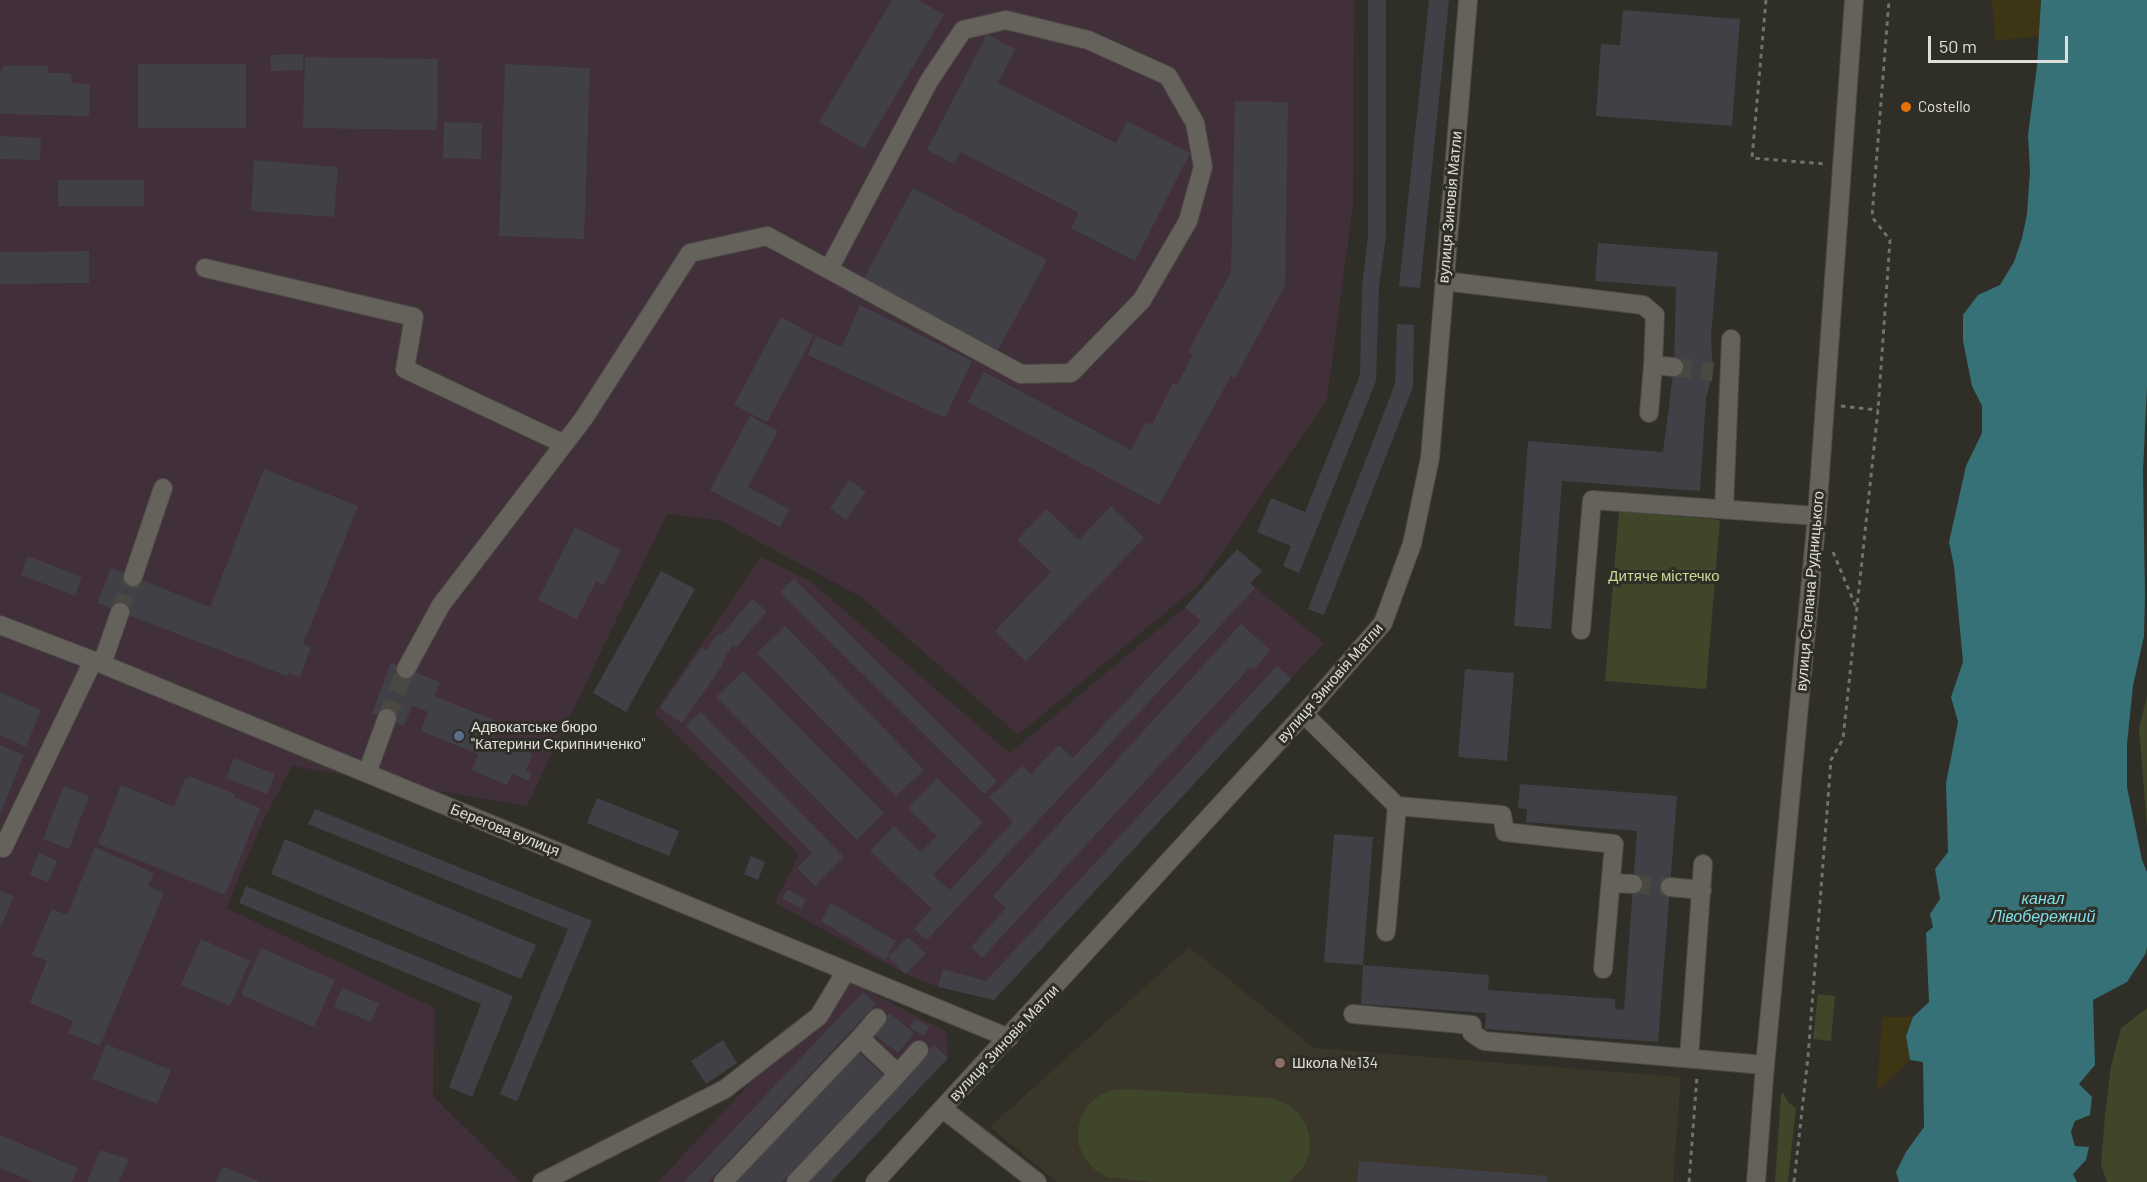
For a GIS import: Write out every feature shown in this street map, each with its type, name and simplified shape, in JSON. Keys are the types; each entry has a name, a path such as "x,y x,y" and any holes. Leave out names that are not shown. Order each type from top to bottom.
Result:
{"street":[{"name":"вулиця Зиновія Матли","path":"875,1182 1304,714 1383,623 1412,544 1430,458 1468,0"},
{"name":"вулиця Степана Рудницького","path":"1756,1182 1817,516 1854,0"},
{"path":"406,669 441,605 584,418 690,253 767,236 1021,374 1071,374 1142,300 1188,221 1203,168 1195,123 1168,76 1088,40 1006,20 963,30 929,81 829,269"},
{"path":"205,268 414,317 405,369 564,444"},
{"path":"1444,281 1643,305 1655,315 1649,413"},
{"path":"1724,509 1721,373 1731,339"},
{"path":"1653,365 1674,367"},
{"path":"133,577 163,488"},
{"path":"1581,630 1592,500 1817,516"},
{"path":"0,847 3,848 98,662 120,612"},
{"name":"Берегова вулиця","path":"0,625 98,662 1009,1038"},
{"path":"1304,714 1397,806 1502,815 1504,832 1614,844 1603,969"},
{"path":"367,773 387,718"},
{"path":"1386,932 1397,806"},
{"path":"1694,1059 1703,864"},
{"path":"1611,883 1633,884"},
{"path":"1670,887 1701,890"},
{"path":"542,1182 725,1089 819,1016 846,970"},
{"path":"1353,1014 1472,1025 1472,1033 1484,1041 1765,1065"},
{"path":"723,1182 877,1018"},
{"path":"860,1038 894,1070 896,1076"},
{"path":"796,1182 919,1050"},
{"path":"943,1109 1037,1182"}],"path":[{"path":"1766,0 1752,158 1842,165"},
{"path":"1794,1182 1808,1057 1831,760 1843,739 1878,410 1890,240 1872,217 1889,0"},
{"path":"1825,405 1878,410"},
{"path":"1831,547 1857,608"},
{"path":"1689,1182 1694,1059"}],"shaded area":[{"path":"0,0 1354,0 1353,205 1327,400 1201,583 1018,735 861,597 719,520 667,514 527,806 292,766 263,821 226,908 435,1008 433,1096 520,1182 0,1182"},
{"path":"761,557 811,582 1010,753 1185,607 1262,571 1251,584 1324,643 994,1000 938,987 905,974 775,903 799,854 654,713"},
{"name":"Школа №134","path":"1189,947 1314,1048 1681,1077 1673,1182 1057,1182 990,1127"},
{"path":"847,979 947,1032 948,1058 831,1182 658,1182"}],"green space":[{"name":"Дитяче містечко","path":"1619,511 1720,520 1706,689 1605,681"},
{"path":"2147,696 2147,828 2139,728"},
{"path":"1818,994 1835,996 1831,1041 1813,1039"},
{"path":"2147,1008 2147,1182 2107,1182 2101,1165 2111,1066 2121,1028"},
{"path":"1113,1090 1273,1098 1287,1104 1298,1113 1306,1125 1310,1139 1309,1154 1304,1167 1289,1182 1152,1182 1107,1177 1095,1170 1085,1159 1079,1146 1078,1131 1081,1117 1088,1105 1100,1095"},
{"path":"1783,1093 1788,1102 1796,1108 1788,1182 1775,1182 1781,1094"}],"sand":[{"path":"1992,0 2041,0 2039,36 1995,41"},
{"path":"1882,1017 1913,1017 1906,1036 1910,1060 1877,1092"}],"water":[{"name":"канал Лівобережний","path":"2041,0 2147,0 2147,386 2143,471 2144,636 2133,686 2127,744 2127,787 2142,860 2147,872 2147,946 2146,953 2127,982 2093,1000 2095,1065 2079,1084 2092,1097 2090,1115 2075,1121 2071,1132 2075,1146 2089,1147 2086,1160 2073,1174 2077,1182 1899,1182 1896,1172 1906,1152 1924,1127 1923,1062 1910,1060 1906,1036 1913,1017 1929,1002 1926,933 1933,927 1930,914 1940,899 1935,869 1948,852 1946,783 1958,722 1951,697 1963,662 1954,566 1949,542 1966,466 1982,433 1982,406 1972,386 1963,341 1963,315 1978,295 2000,285 2014,262 2022,238 2027,214 2030,170 2028,135 2037,66"}],"building":[{"path":"892,0 919,0 944,15 864,149 819,122"},
{"path":"1368,0 1386,0 1386,235 1379,287 1376,381 1299,573 1283,566 1291,546 1257,532 1271,498 1305,512 1360,375 1362,287 1368,235"},
{"path":"1429,0 1449,0 1420,288 1399,286"},
{"path":"1623,10 1740,19 1732,126 1596,116 1601,44 1620,45"},
{"path":"987,34 1015,49 998,83 1116,143 1127,121 1190,153 1135,261 1071,228 1079,213 960,152 954,164 927,150"},
{"path":"303,54 303,70 271,71 270,55"},
{"path":"305,57 438,59 437,130 303,128"},
{"path":"138,64 246,64 246,128 138,128"},
{"path":"505,64 590,68 584,239 499,236"},
{"path":"4,66 48,66 49,73 70,73 73,83 90,84 89,116 0,114 0,72"},
{"path":"1235,101 1288,102 1285,286 1235,378 1231,376 1159,505 968,402 984,372 1131,450 1146,422 1152,425 1173,383 1177,385 1193,355 1188,352 1231,272"},
{"path":"444,122 482,123 481,159 443,158"},
{"path":"0,136 41,138 40,160 0,159"},
{"path":"254,160 338,167 334,217 251,211"},
{"path":"58,180 144,180 144,206 58,206"},
{"path":"913,188 1047,260 998,350 864,278"},
{"path":"1598,243 1718,252 1711,336 1713,372 1706,399 1700,491 1562,481 1551,629 1514,626 1528,441 1663,452 1674,367 1676,287 1595,281"},
{"path":"89,251 89,283 0,284 0,252"},
{"path":"860,305 972,361 945,418 808,355 816,336 842,347"},
{"path":"781,317 814,335 767,422 734,405"},
{"path":"1397,324 1414,325 1413,387 1324,615 1308,609 1395,384"},
{"path":"750,416 778,431 748,487 789,509 780,527 710,490"},
{"path":"264,469 358,506 303,644 311,647 300,677 288,673 287,676 97,603 111,568 210,607"},
{"path":"849,480 866,492 846,520 830,508"},
{"path":"1111,506 1144,538 1026,661 995,631 1051,572 1017,540 1047,509 1079,540"},
{"path":"575,527 621,550 604,585 596,581 577,619 538,600"},
{"path":"1237,549 1262,571 1250,583 1255,588 927,940 914,929 932,909 870,851 894,826 921,852 937,836 908,808 937,778 983,822 933,875 950,890 1013,822 989,797 1022,766 1031,774 1059,745 1073,758 1201,621 1185,607"},
{"path":"28,556 82,577 75,596 21,575"},
{"path":"661,571 695,589 626,712 593,693"},
{"path":"794,579 997,781 984,794 780,592"},
{"path":"752,599 767,611 736,648 733,645 722,662 724,663 682,723 660,708 702,647 706,651 718,633 721,635"},
{"path":"1241,624 1270,650 1254,670 1250,667 982,958 971,947 1006,908 993,896"},
{"path":"785,626 924,770 896,796 757,653"},
{"path":"391,663 440,682 434,696 499,722 493,738 533,754 526,770 532,773 529,781 512,774 507,785 472,770 478,754 421,731 428,712 412,706 404,726 372,713"},
{"path":"1277,666 1291,679 994,1000 938,987 943,969 986,981"},
{"path":"1465,669 1514,673 1507,761 1458,757"},
{"path":"743,671 884,813 857,840 716,697"},
{"path":"0,692 41,710 26,747 0,735"},
{"path":"701,712 844,857 815,886 797,868 812,853 686,726"},
{"path":"0,745 24,755 0,814"},
{"path":"234,758 275,774 267,794 226,778"},
{"path":"189,776 235,794 234,797 260,808 225,895 98,844 121,785 174,807 186,777 188,779"},
{"path":"1520,784 1677,796 1658,1042 1485,1029 1486,1013 1361,1004 1363,965 1489,975 1488,990 1615,999 1615,1009 1624,1010 1637,831 1526,822 1527,809 1518,808"},
{"path":"64,786 89,796 69,849 43,839"},
{"path":"597,798 679,831 669,856 587,823"},
{"path":"315,809 592,921 517,1101 500,1094 568,929 308,824"},
{"path":"1334,834 1373,837 1363,965 1324,962"},
{"path":"285,839 536,945 521,979 271,874"},
{"path":"95,847 154,873 148,886 164,893 100,1046 68,1033 73,1021 30,1003 47,961 32,955 52,909 67,915"},
{"path":"39,853 57,861 48,882 30,875"},
{"path":"751,856 765,862 758,880 744,874"},
{"path":"246,886 513,996 472,1097 449,1087 481,1004 239,903"},
{"path":"788,889 806,900 801,909 782,898"},
{"path":"0,891 14,896 0,929"},
{"path":"831,903 896,941 885,960 821,921"},
{"path":"908,937 926,954 905,974 888,957"},
{"path":"201,939 250,961 230,1006 181,985"},
{"path":"261,948 335,980 314,1027 241,995"},
{"path":"342,988 379,1003 371,1022 334,1007"},
{"path":"863,992 876,1004 708,1182 684,1182"},
{"path":"889,1013 914,1033 898,1053 872,1033"},
{"path":"915,1019 929,1026 924,1036 910,1028"},
{"path":"723,1040 737,1063 706,1084 691,1061"},
{"path":"106,1044 171,1070 157,1104 92,1079"},
{"path":"934,1045 948,1058 831,1182 805,1182"},
{"path":"855,1049 883,1075 782,1182 729,1182"},
{"path":"0,1135 78,1168 72,1182 34,1182 0,1168"},
{"path":"100,1150 129,1159 119,1182 87,1182"},
{"path":"1359,1161 1547,1176 1547,1182 1357,1182"},
{"path":"223,1166 260,1182 216,1182"}],"tunnel":[{"path":"1674,367 1713,372"},
{"path":"120,612 133,577"},
{"path":"387,718 406,669"},
{"path":"1633,884 1670,887"}],"place":[{"name":"Costello","path":"1906,107"},
{"name":"Адвокатське бюро \"Катерини Скрипниченко\"","path":"459,736"},
{"name":"Школа №134","path":"1280,1063"}]}
